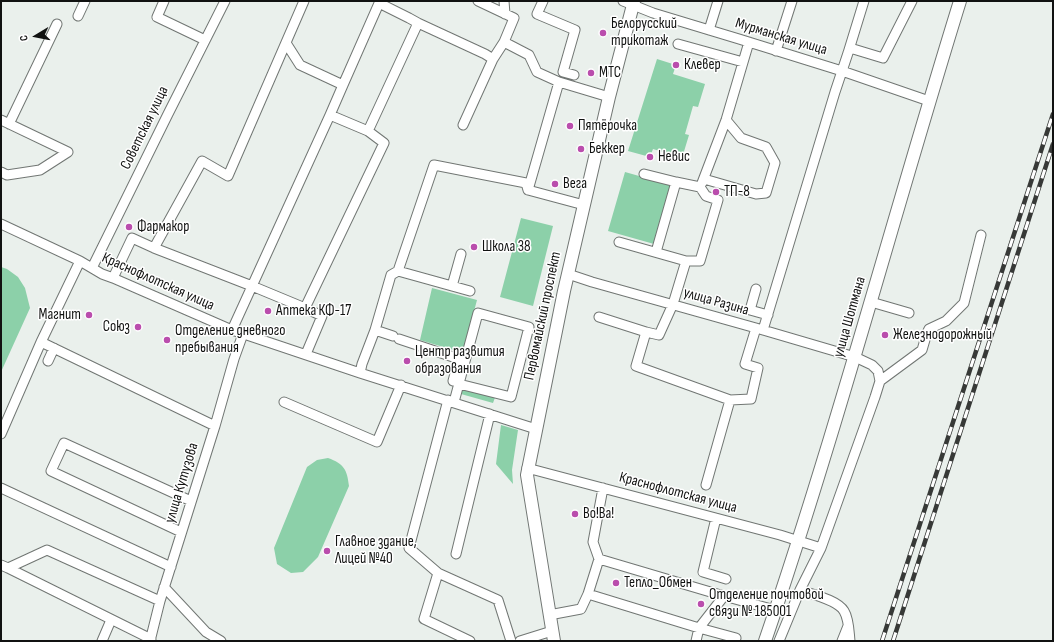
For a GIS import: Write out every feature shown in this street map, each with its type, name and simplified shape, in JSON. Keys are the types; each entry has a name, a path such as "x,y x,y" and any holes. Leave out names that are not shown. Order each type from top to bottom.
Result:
{"main road":[{"name":"улица Шотмана","path":"765,641 855,357 960,1"},
{"name":"Первомайский проспект","path":"553,636 526,475 564,291 630,3"}],"street":[{"path":"78,16 85,1"},
{"path":"164,1 156,17 205,40"},
{"name":"Советская улица","path":"92,268 225,1"},
{"path":"154,248 202,161 228,176 304,1"},
{"path":"463,125 493,59 504,42 514,18 478,1"},
{"path":"504,1 505,14"},
{"path":"543,1 537,14 576,30 563,72 574,75"},
{"path":"709,30 718,1"},
{"path":"776,51 792,1"},
{"path":"646,332 636,366 730,400 751,399 758,368 745,364 760,329 768,315 836,87 850,48 864,1"},
{"path":"850,48 883,58 912,1"},
{"path":"232,330 380,2 418,23 486,54 493,59"},
{"name":"Мурманская улица","path":"630,3 653,13 842,71 930,100"},
{"path":"368,131 418,23"},
{"path":"1,172 7,175 40,170 68,152 5,122 57,24"},
{"path":"504,42 529,55 537,72 559,82 609,97"},
{"path":"619,242 686,261 700,261 718,200 706,196 702,183 726,120 749,42"},
{"path":"286,43 300,65 343,84"},
{"path":"678,44 743,62"},
{"path":"528,190 559,82"},
{"path":"305,308 384,143 368,131 330,115"},
{"path":"644,174 676,182 702,183 756,194 766,193 775,163 766,147 741,138 726,120"},
{"path":"398,272 434,165 526,183 528,190"},
{"path":"656,252 676,182"},
{"path":"528,190 584,205"},
{"name":"Краснофлотская улица","path":"1,224 80,260 92,268 113,278 232,330 360,373 536,429"},
{"path":"778,641 800,590 821,548 876,397 880,381 922,350 929,329 946,321 964,303 980,235"},
{"path":"113,278 132,238 322,316 306,354"},
{"path":"452,286 461,254"},
{"path":"1,434 40,342 80,260"},
{"path":"599,317 659,335 673,304 686,261"},
{"path":"360,373 375,330 391,275 398,272 470,291"},
{"name":"улица Разина","path":"568,274 855,357 872,365 878,370 880,381"},
{"path":"756,289 750,310 768,315"},
{"path":"871,302 910,313"},
{"path":"456,382 511,398 529,327 478,314 456,382 409,548 438,574 498,600 511,641"},
{"path":"375,330 459,359 456,382"},
{"name":"улица Кутузова","path":"151,640 170,567 243,334"},
{"path":"40,342 215,426"},
{"path":"48,361 54,348"},
{"path":"284,402 377,442 401,385"},
{"path":"706,485 730,400"},
{"path":"456,554 490,414"},
{"path":"182,532 51,471 64,443 191,501"},
{"name":"Краснофлотская улица","path":"527,468 798,540 821,548"},
{"path":"1,488 170,567"},
{"path":"549,615 581,609 588,594 599,559 593,542 603,488"},
{"path":"716,518 703,572 726,579"},
{"path":"5,567 47,550 160,601"},
{"path":"599,559 775,610"},
{"path":"5,567 151,640"},
{"path":"438,574 424,619 470,641"},
{"path":"164,587 206,632 221,641"},
{"path":"800,590 833,601 844,610 850,641"},
{"path":"588,594 736,638"},
{"path":"696,641 699,628 725,595"},
{"path":"102,641 111,620"},
{"path":"842,641 848,625"},
{"path":"520,641 553,636"}],"green space":[{"path":"657,59 676,65 673,74 705,84 698,107 693,106 685,134 689,135 682,158 653,149 650,157 628,151"},
{"path":"625,172 671,185 654,244 608,231"},
{"path":"521,218 553,226 533,306 500,297"},
{"path":"1,267 7,269 18,277 25,288 30,308 1,372"},
{"path":"432,288 477,300 463,353 420,340"},
{"path":"464,383 497,392 493,403 461,394"},
{"path":"501,425 518,430 512,470 513,484 496,464"},
{"path":"328,458 344,468 349,486 318,557 303,572 291,573 277,564 274,548 307,467 317,460"}],"railway":[{"path":"882,641 1053,114"},
{"path":"893,641 1053,144"}],"place":[{"name":"Белорусский трикотаж","path":"603,33"},
{"name":"Клевер","path":"676,65"},
{"name":"МТС","path":"591,73"},
{"name":"Пятёрочка","path":"570,126"},
{"name":"Беккер","path":"581,149"},
{"name":"Невис","path":"650,157"},
{"name":"Вега","path":"555,184"},
{"name":"ТП-8","path":"716,192"},
{"name":"Фармакор","path":"129,227"},
{"name":"Школа 38","path":"474,247"},
{"name":"Аптека КФ-17","path":"268,311"},
{"name":"Магнит","path":"89,315"},
{"name":"Союз","path":"138,327"},
{"name":"Железнодорожный","path":"885,335"},
{"name":"Отделение дневного пребывания","path":"167,340"},
{"name":"Центр развития образования","path":"407,361"},
{"name":"Во!Ва!","path":"575,514"},
{"name":"Главное здание, Лицей №40","path":"327,551"},
{"name":"Тепло_Обмен","path":"616,583"},
{"name":"Отделение почтовой связи № 185001","path":"701,604"}]}
